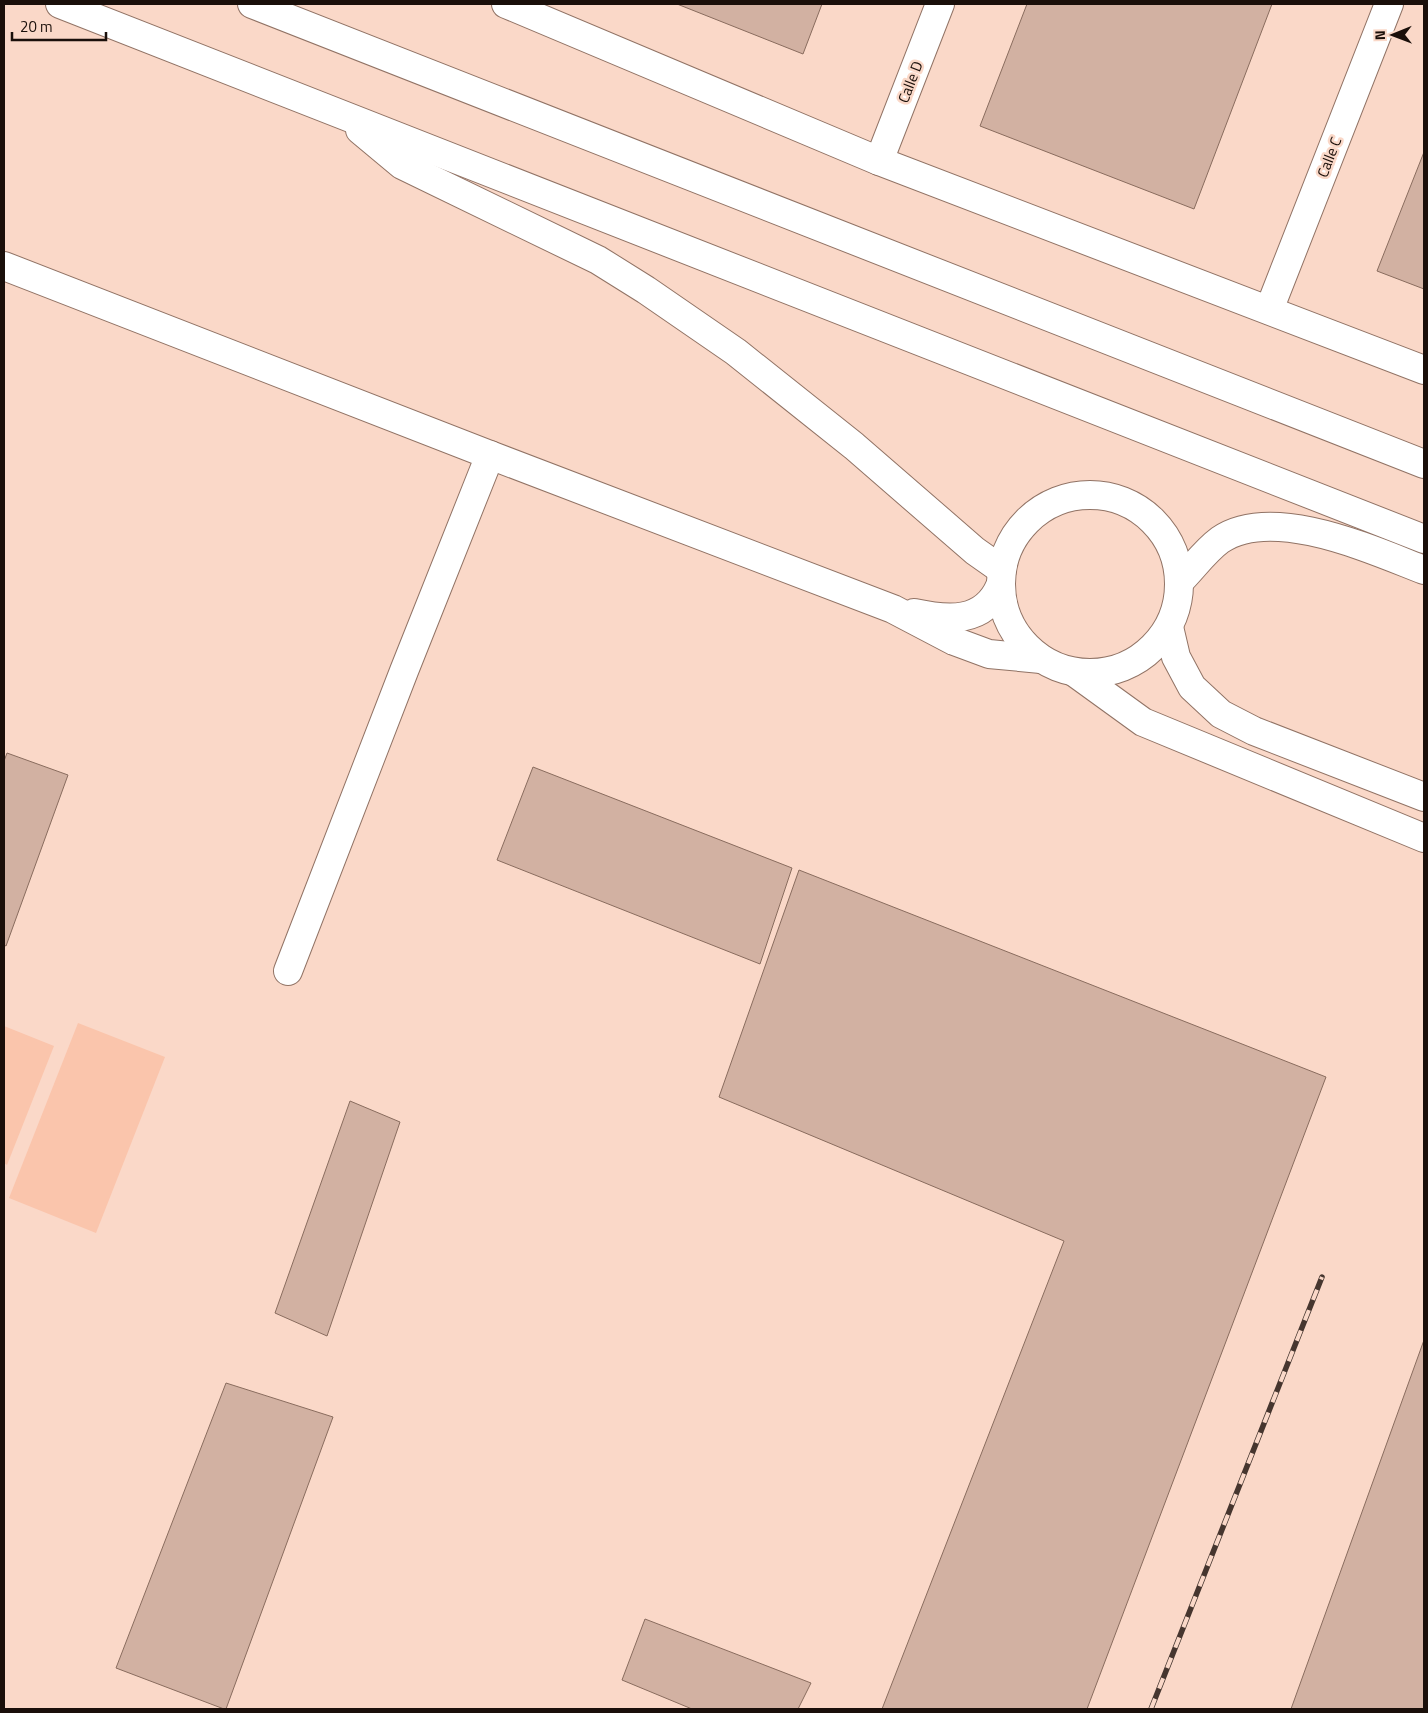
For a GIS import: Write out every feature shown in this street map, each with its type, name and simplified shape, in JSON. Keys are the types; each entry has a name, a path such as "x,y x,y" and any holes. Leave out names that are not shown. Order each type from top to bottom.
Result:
{"main road":[{"path":"60,4 1424,539"},
{"path":"252,4 1424,464"},
{"path":"506,4 879,161 1424,370"},
{"name":"Calle D","path":"879,161 940,4"},
{"name":"Calle C","path":"1269,310 1389,4"},
{"path":"341,115 402,165 598,260 646,290 736,352 854,446 975,551 1001,578 1006,614 1020,639 1041,659 1056,668 1074,672 1102,673 1128,666 1152,650 1169,628 1177,605 1180,581 1174,554 1161,529 1141,509 1115,497 1088,494 1060,499 1036,512 1016,533 1004,558 1001,578 996,596 988,605 973,614 957,618 940,618 893,609"},
{"path":"4,266 893,609 954,641 989,654 1041,659"},
{"path":"288,971 490,455"},
{"path":"1180,581 1220,540 1238,531 1256,528 1312,530 1350,541 1424,570"},
{"path":"1169,628 1176,657 1192,686 1221,714 1254,731 1424,797"},
{"path":"1074,672 1144,722 1424,838"}],"shaded area":[{"path":"78,1023 165,1057 96,1233 9,1198"},
{"path":"4,1026 54,1046 7,1165 4,1163"}],"building":[{"path":"677,4 822,4 803,54"},
{"path":"1027,4 1272,4 1194,209 980,126"},
{"path":"1424,152 1424,289 1377,271"},
{"path":"7,753 68,775 6,946 4,945 4,761"},
{"path":"533,767 792,868 760,964 497,860"},
{"path":"799,870 1326,1077 1087,1709 882,1709 1064,1241 719,1097"},
{"path":"350,1101 400,1122 327,1336 275,1313"},
{"path":"1424,1340 1424,1709 1291,1709"},
{"path":"226,1383 333,1417 226,1709 224,1709 116,1668"},
{"path":"645,1619 811,1683 798,1709 692,1709 622,1680"}],"railway":[{"path":"1151,1709 1322,1277"}]}
